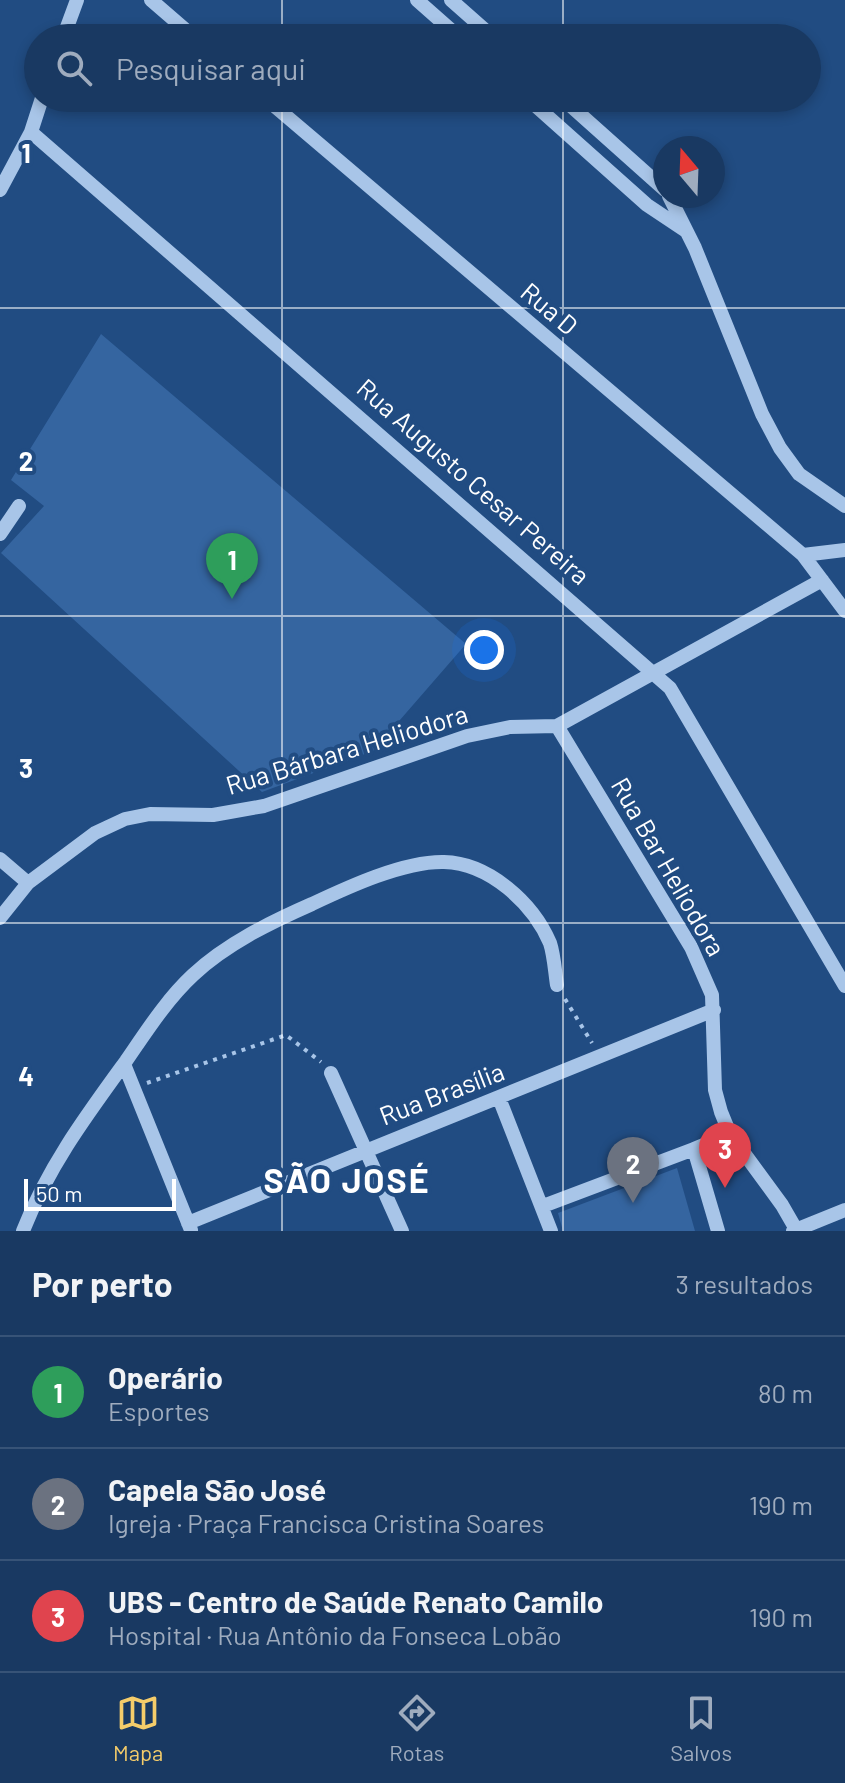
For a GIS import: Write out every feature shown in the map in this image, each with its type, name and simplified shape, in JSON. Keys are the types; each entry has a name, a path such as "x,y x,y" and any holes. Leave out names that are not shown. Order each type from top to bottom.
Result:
{"street":[{"path":"68,24 77,0"},
{"path":"151,0 179,24"},
{"path":"417,0 444,24"},
{"path":"451,0 478,24"},
{"path":"0,190 31,132 37,112"},
{"name":"Rua D","path":"281,112 803,555 845,611"},
{"path":"543,112 647,205 687,231"},
{"path":"578,112 653,179"},
{"name":"Rua Augusto Cesar Pereira","path":"31,132 670,688 689,715 845,986"},
{"path":"586,150 600,132"},
{"path":"675,208 762,414 780,448 799,474 845,506"},
{"path":"0,534 19,506"},
{"path":"803,555 845,550"},
{"path":"557,726 822,580"},
{"name":"Rua Bárbara Heliodora","path":"0,918 28,883 95,833 125,819 150,814 213,815 264,806 467,736 510,727 557,726"},
{"name":"Rua Bar Heliodora","path":"557,726 691,947 712,995 715,1090 730,1134 795,1231"},
{"path":"0,859 28,883"},
{"path":"23,1231 44,1181 99,1094 184,985 218,955 276,920 345,889 398,871 445,862 485,873 518,895 550,943 557,985"},
{"name":"Rua Brasília","path":"190,1227 365,1150 714,1010"},
{"path":"124,1064 190,1227"},
{"path":"331,1073 402,1231"},
{"path":"499,1098 551,1231"},
{"path":"543,1206 730,1134"},
{"path":"694,1149 718,1231"},
{"path":"795,1231 845,1210"}],"path":[{"path":"557,985 599,1056"},
{"path":"133,1087 286,1035 313,1053"}],"shaded area":[{"path":"101,334 466,644 373,751 262,792 1,553 44,506 11,480"},
{"path":"677,1168 695,1231 563,1231 558,1213"}],"place":[{"name":"Operário","path":"232,599"},
{"name":"UBS - Centro de Saúde Renato Camilo","path":"725,1188"},
{"name":"Capela São José","path":"633,1203"}],"district":[{"name":"SÃO JOSÉ","path":"347,1181"}]}
